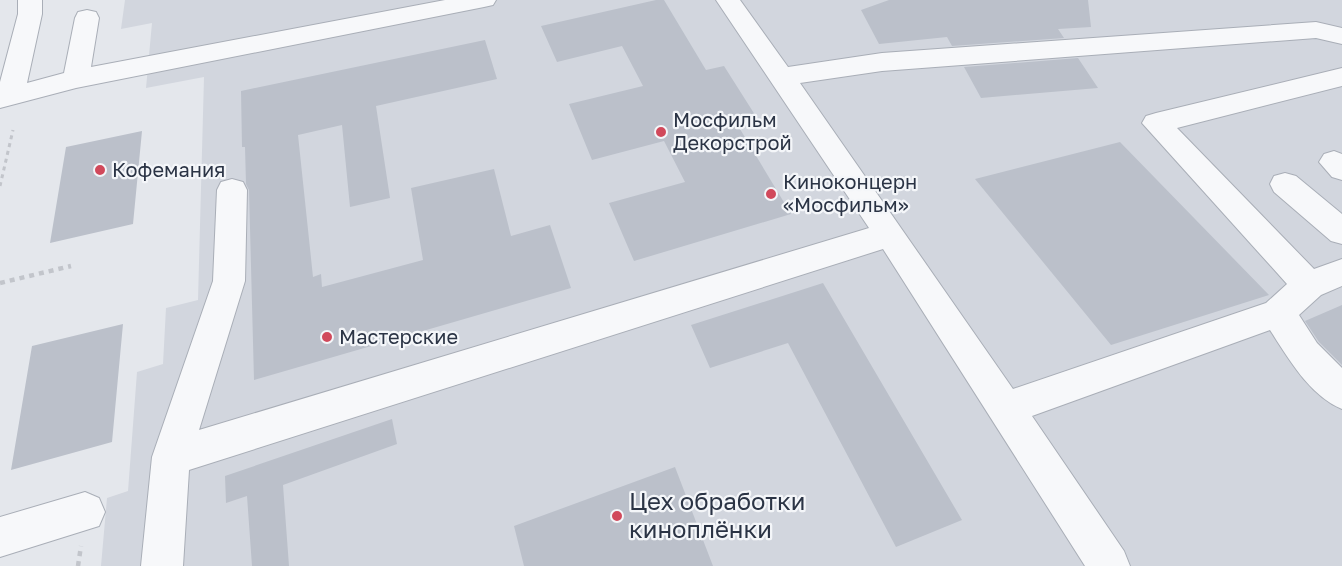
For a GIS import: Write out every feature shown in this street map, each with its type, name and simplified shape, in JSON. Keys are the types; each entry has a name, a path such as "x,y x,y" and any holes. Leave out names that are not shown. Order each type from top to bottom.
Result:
{"lane":[{"path":"5,98 30,14 30,0"},
{"path":"5,98 76,79 484,0"},
{"path":"728,0 890,234 1109,566"},
{"path":"76,79 87,18"},
{"path":"782,77 882,62 1281,32 1316,30 1342,36"},
{"path":"1309,285 1156,123 1342,77"},
{"path":"1285,184 1342,232"},
{"path":"162,566 171,457 229,281 232,190"},
{"path":"171,457 890,234"},
{"path":"1005,409 1278,313 1309,285 1342,272"},
{"path":"1278,313 1305,354 1342,392"},
{"path":"0,537 84,512"}],"path":[{"path":"0,186 13,130"},
{"path":"0,283 71,266"}],"shaded area":[{"name":"Киноконцерн «Мосфильм»","path":"125,0 1342,0 1342,566 101,566 107,498 128,491 137,372 163,364 166,308 198,300 204,77 146,88 152,23 121,29"}],"building":[{"name":"Мосфильм Декорстрой","path":"664,0 706,70 724,66 757,118 737,124 791,214 634,261 609,203 685,182 664,141 592,160 569,104 643,86 622,46 557,62 541,26"},
{"path":"889,0 1088,0 1091,27 1058,29 1064,38 952,46 947,37 879,44 861,10"},
{"path":"485,40 497,79 376,106 390,198 350,207 342,125 298,135 313,277 321,274 322,287 423,260 411,188 494,169 511,236 550,225 571,288 254,380 249,190 246,184 245,147 242,147 241,91"},
{"path":"1078,58 1098,88 981,98 964,67"},
{"path":"142,131 133,224 50,243 66,147"},
{"path":"1120,142 1269,295 1111,345 975,179"},
{"path":"823,283 962,520 896,547 788,343 710,368 691,325"},
{"path":"1342,305 1342,365 1319,342 1305,321"},
{"path":"123,324 112,442 11,470 32,346"},
{"path":"392,419 397,444 283,485 289,566 252,566 247,496 226,503 225,476"},
{"name":"Цех обработки киноплёнки","path":"675,467 713,566 524,566 514,526"}],"place":[{"name":"Мосфильм Декорстрой","path":"661,132"},
{"name":"Кофемания","path":"100,170"},
{"name":"Киноконцерн «Мосфильм»","path":"771,194"},
{"name":"Мастерские","path":"327,337"},
{"name":"Цех обработки киноплёнки","path":"617,516"}]}
